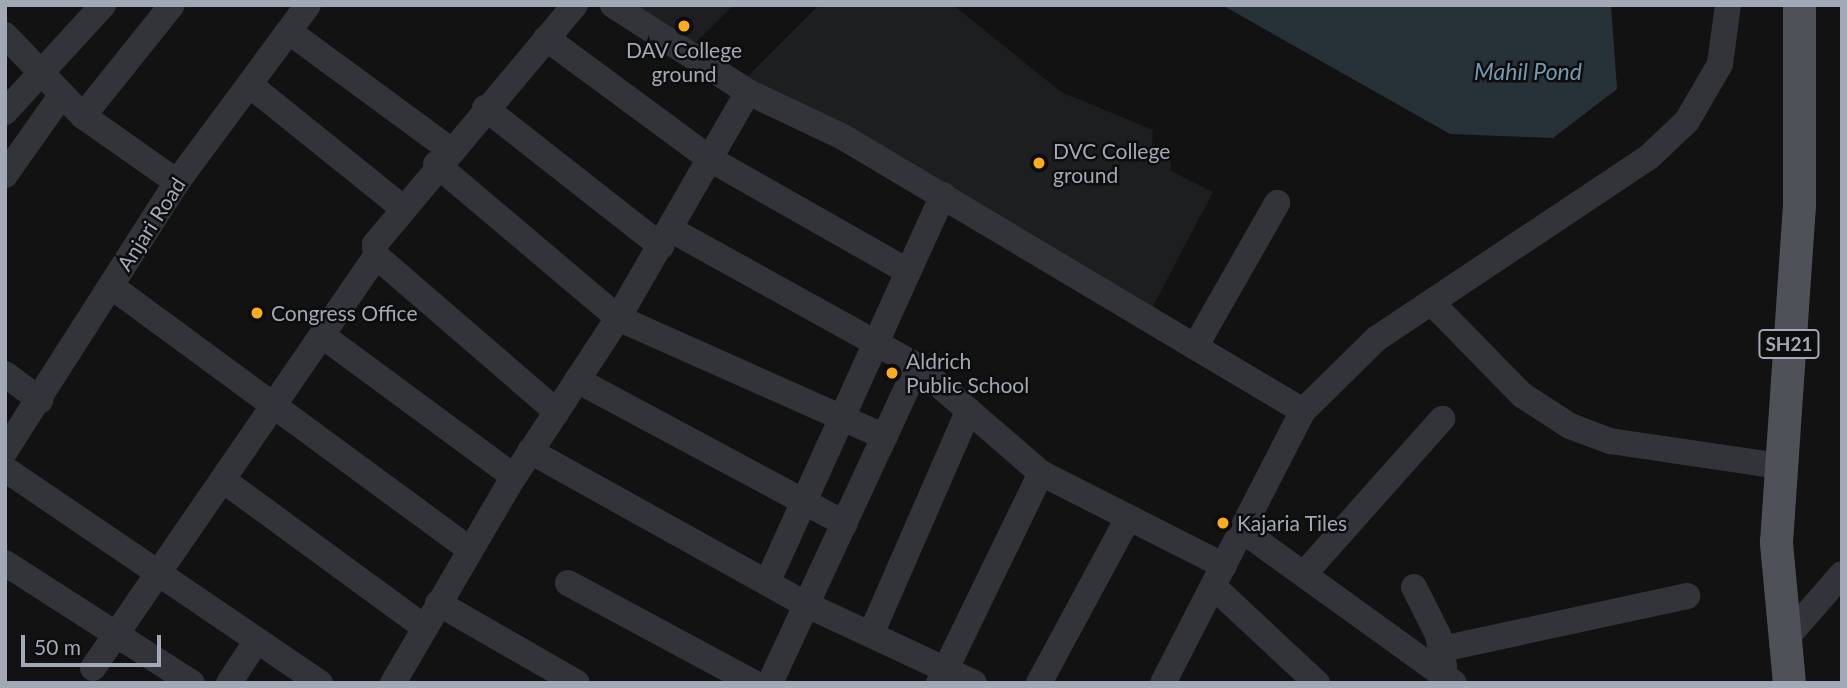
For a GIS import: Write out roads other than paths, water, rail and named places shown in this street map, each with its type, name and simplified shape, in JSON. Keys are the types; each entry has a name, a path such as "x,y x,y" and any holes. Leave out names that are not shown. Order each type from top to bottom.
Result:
{"main road":[{"name":"SH21","path":"1789,683 1782,643 1780,466 1799,206 1799,5"}],"street":[{"path":"83,116 172,5"},
{"name":"Anjari Road","path":"5,451 40,400 177,181 291,33 308,5"},
{"path":"93,668 376,256 379,233 575,5"},
{"path":"613,5 748,92 943,195 1303,411"},
{"path":"1163,683 1303,411 1340,368 1649,157 1687,121 1720,64 1728,5"},
{"path":"5,112 39,77 93,9"},
{"path":"291,33 443,156 618,317 843,415 885,437"},
{"path":"5,35 39,77 83,116 177,181"},
{"path":"546,38 710,159 905,270"},
{"path":"251,86 400,206"},
{"path":"393,683 513,477 618,317 748,92"},
{"path":"5,175 61,96"},
{"path":"485,108 665,237 876,341 918,366 1041,473 1127,520 1219,576 1312,681"},
{"path":"767,583 801,501 876,341 905,270 943,195"},
{"path":"1195,347 1277,203"},
{"path":"376,256 557,412"},
{"path":"111,286 276,405 469,550"},
{"path":"1432,303 1522,395 1570,426 1610,441 1780,466"},
{"path":"323,336 513,477"},
{"path":"770,683 918,366"},
{"path":"5,374 40,400"},
{"path":"577,380 845,524"},
{"path":"871,634 969,410"},
{"path":"1304,574 1442,419"},
{"path":"530,452 807,605 871,634 942,676 974,683"},
{"path":"5,468 320,683"},
{"path":"942,676 1041,473"},
{"path":"223,480 424,627"},
{"path":"1039,683 1127,520"},
{"path":"1242,530 1450,679"},
{"path":"5,563 192,683"},
{"path":"1782,643 1842,574"},
{"path":"568,583 754,683"},
{"path":"1414,587 1442,649 1450,679"},
{"path":"1442,649 1687,596"},
{"path":"438,603 577,683"},
{"path":"229,683 257,640"}],"water":[{"name":"Mahil Pond","path":"1222,5 1611,5 1617,89 1553,138 1450,134"}],"place":[{"name":"DAV College ground","path":"684,26"},
{"name":"DVC College ground","path":"1039,163"},
{"name":"Congress Office","path":"257,313"},
{"name":"Aldrich Public School","path":"892,373"},
{"name":"Kajaria Tiles","path":"1223,523"}]}
